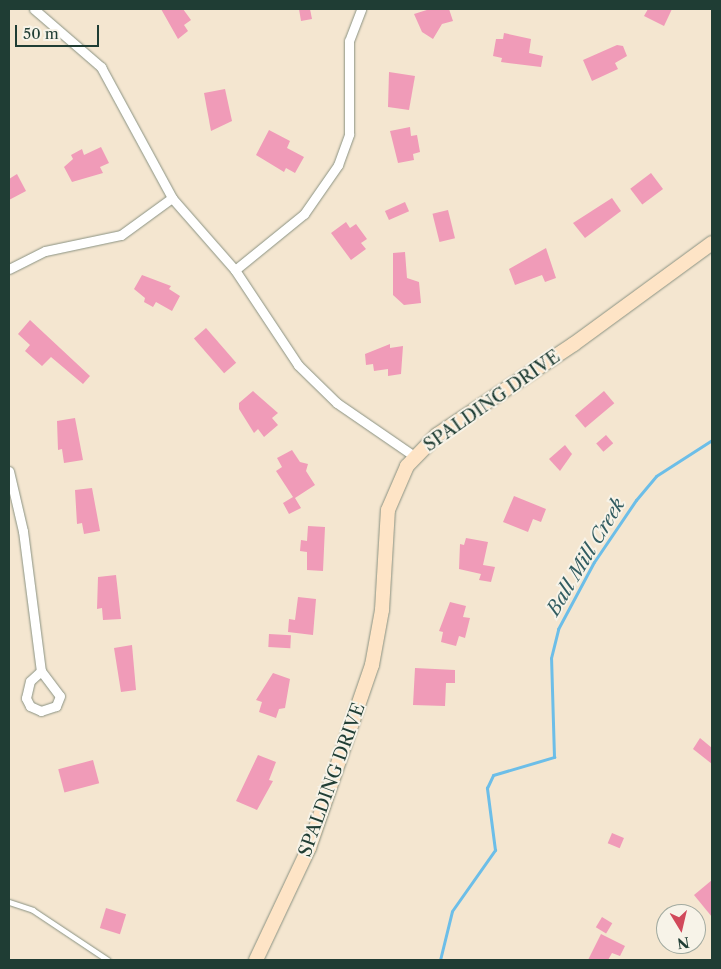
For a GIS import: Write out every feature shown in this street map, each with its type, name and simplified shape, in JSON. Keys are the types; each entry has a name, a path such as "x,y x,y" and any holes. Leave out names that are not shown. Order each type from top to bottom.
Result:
{"street":[{"path":"34,9 81,46 106,74 150,164 172,198 235,270 314,384 414,456"},
{"path":"235,270 304,214 338,164 349,134 349,41 361,9"},
{"path":"9,269 45,251 121,235 172,198"},
{"name":"SPALDING DRIVE","path":"256,960 309,848 372,666 382,610 388,510 414,456 712,243"},
{"path":"9,472 23,531 41,670 60,696 56,706 41,711 30,706 26,698 30,680 41,670"}],"lane":[{"path":"9,902 33,910 108,960"}],"building":[{"path":"161,9 183,9 191,20 184,25 188,31 178,39"},
{"path":"299,9 310,9 312,19 301,21"},
{"path":"430,9 449,9 453,21 442,24 433,39 422,32 414,14"},
{"path":"648,9 672,9 664,26 644,16"},
{"path":"504,33 531,39 529,53 543,56 541,67 501,62 502,58 493,56 496,39 503,39"},
{"path":"617,45 623,46 627,56 615,63 618,69 592,81 583,60"},
{"path":"389,72 415,76 409,110 388,107"},
{"path":"225,89 232,121 211,131 204,93"},
{"path":"410,127 411,136 417,135 420,152 413,154 414,160 398,163 390,131"},
{"path":"269,130 290,141 287,148 304,157 295,173 286,168 284,172 256,155"},
{"path":"101,147 109,163 100,167 103,173 72,182 64,167 73,159 71,155 82,149 84,155"},
{"path":"651,173 663,189 642,205 630,189"},
{"path":"17,174 26,191 9,200 9,179"},
{"path":"612,198 621,211 585,238 573,223"},
{"path":"405,202 409,211 389,220 385,211"},
{"path":"448,210 455,238 439,242 432,214"},
{"path":"346,222 350,228 356,224 367,239 361,243 366,249 351,260 331,233"},
{"path":"546,248 556,278 545,282 542,275 515,285 509,269"},
{"path":"405,252 407,278 419,282 421,303 404,305 393,295 393,253"},
{"path":"142,275 171,286 169,289 180,296 172,311 156,302 153,307 144,302 145,298 134,289"},
{"path":"30,320 90,376 83,384 51,357 42,366 25,351 30,345 18,334"},
{"path":"206,328 236,363 224,373 194,338"},
{"path":"390,344 390,348 403,346 401,374 388,376 388,369 374,371 373,364 366,365 365,354"},
{"path":"253,391 278,413 272,418 278,425 264,437 258,429 254,433 239,409 239,403"},
{"path":"604,391 614,403 585,428 575,415"},
{"path":"75,418 83,460 64,463 62,449 58,450 57,421"},
{"path":"606,435 613,443 603,452 596,444"},
{"path":"565,445 572,454 560,471 549,459"},
{"path":"292,450 300,462 308,464 306,471 315,485 295,498 301,508 289,514 283,503 293,497 276,471 282,467 277,458"},
{"path":"92,488 100,531 84,534 82,523 77,524 75,490"},
{"path":"514,496 546,509 541,522 533,519 528,532 503,522"},
{"path":"308,526 325,527 323,571 307,570 307,552 300,551 301,540 307,541"},
{"path":"466,538 488,542 483,565 495,567 491,582 479,580 481,574 459,569 460,544 464,545"},
{"path":"116,575 121,619 103,620 102,608 97,609 98,577"},
{"path":"298,597 316,599 313,635 288,632 289,619 295,620"},
{"path":"450,602 466,606 463,617 470,618 465,638 459,636 456,646 441,642 443,632 439,631"},
{"path":"269,634 291,635 290,648 268,647"},
{"path":"132,645 136,690 121,692 114,648"},
{"path":"415,668 455,670 455,683 446,683 445,706 413,705"},
{"path":"273,673 290,679 285,708 279,709 276,718 259,712 262,702 256,700"},
{"path":"700,738 712,748 712,764 693,749"},
{"path":"258,755 276,762 269,780 273,781 257,810 236,801"},
{"path":"93,760 99,783 64,792 58,769"},
{"path":"612,833 624,838 620,848 608,843"},
{"path":"712,880 712,917 706,910 706,904 701,904 694,895"},
{"path":"106,908 126,914 120,934 100,928"},
{"path":"602,917 612,923 606,933 596,927"},
{"path":"601,934 625,946 620,956 612,953 608,960 588,960"}],"waterway":[{"name":"Ball Mill Creek","path":"440,960 452,911 495,850 487,788 493,775 554,757 551,658 558,629 594,562 636,500 656,476 712,440"}]}
